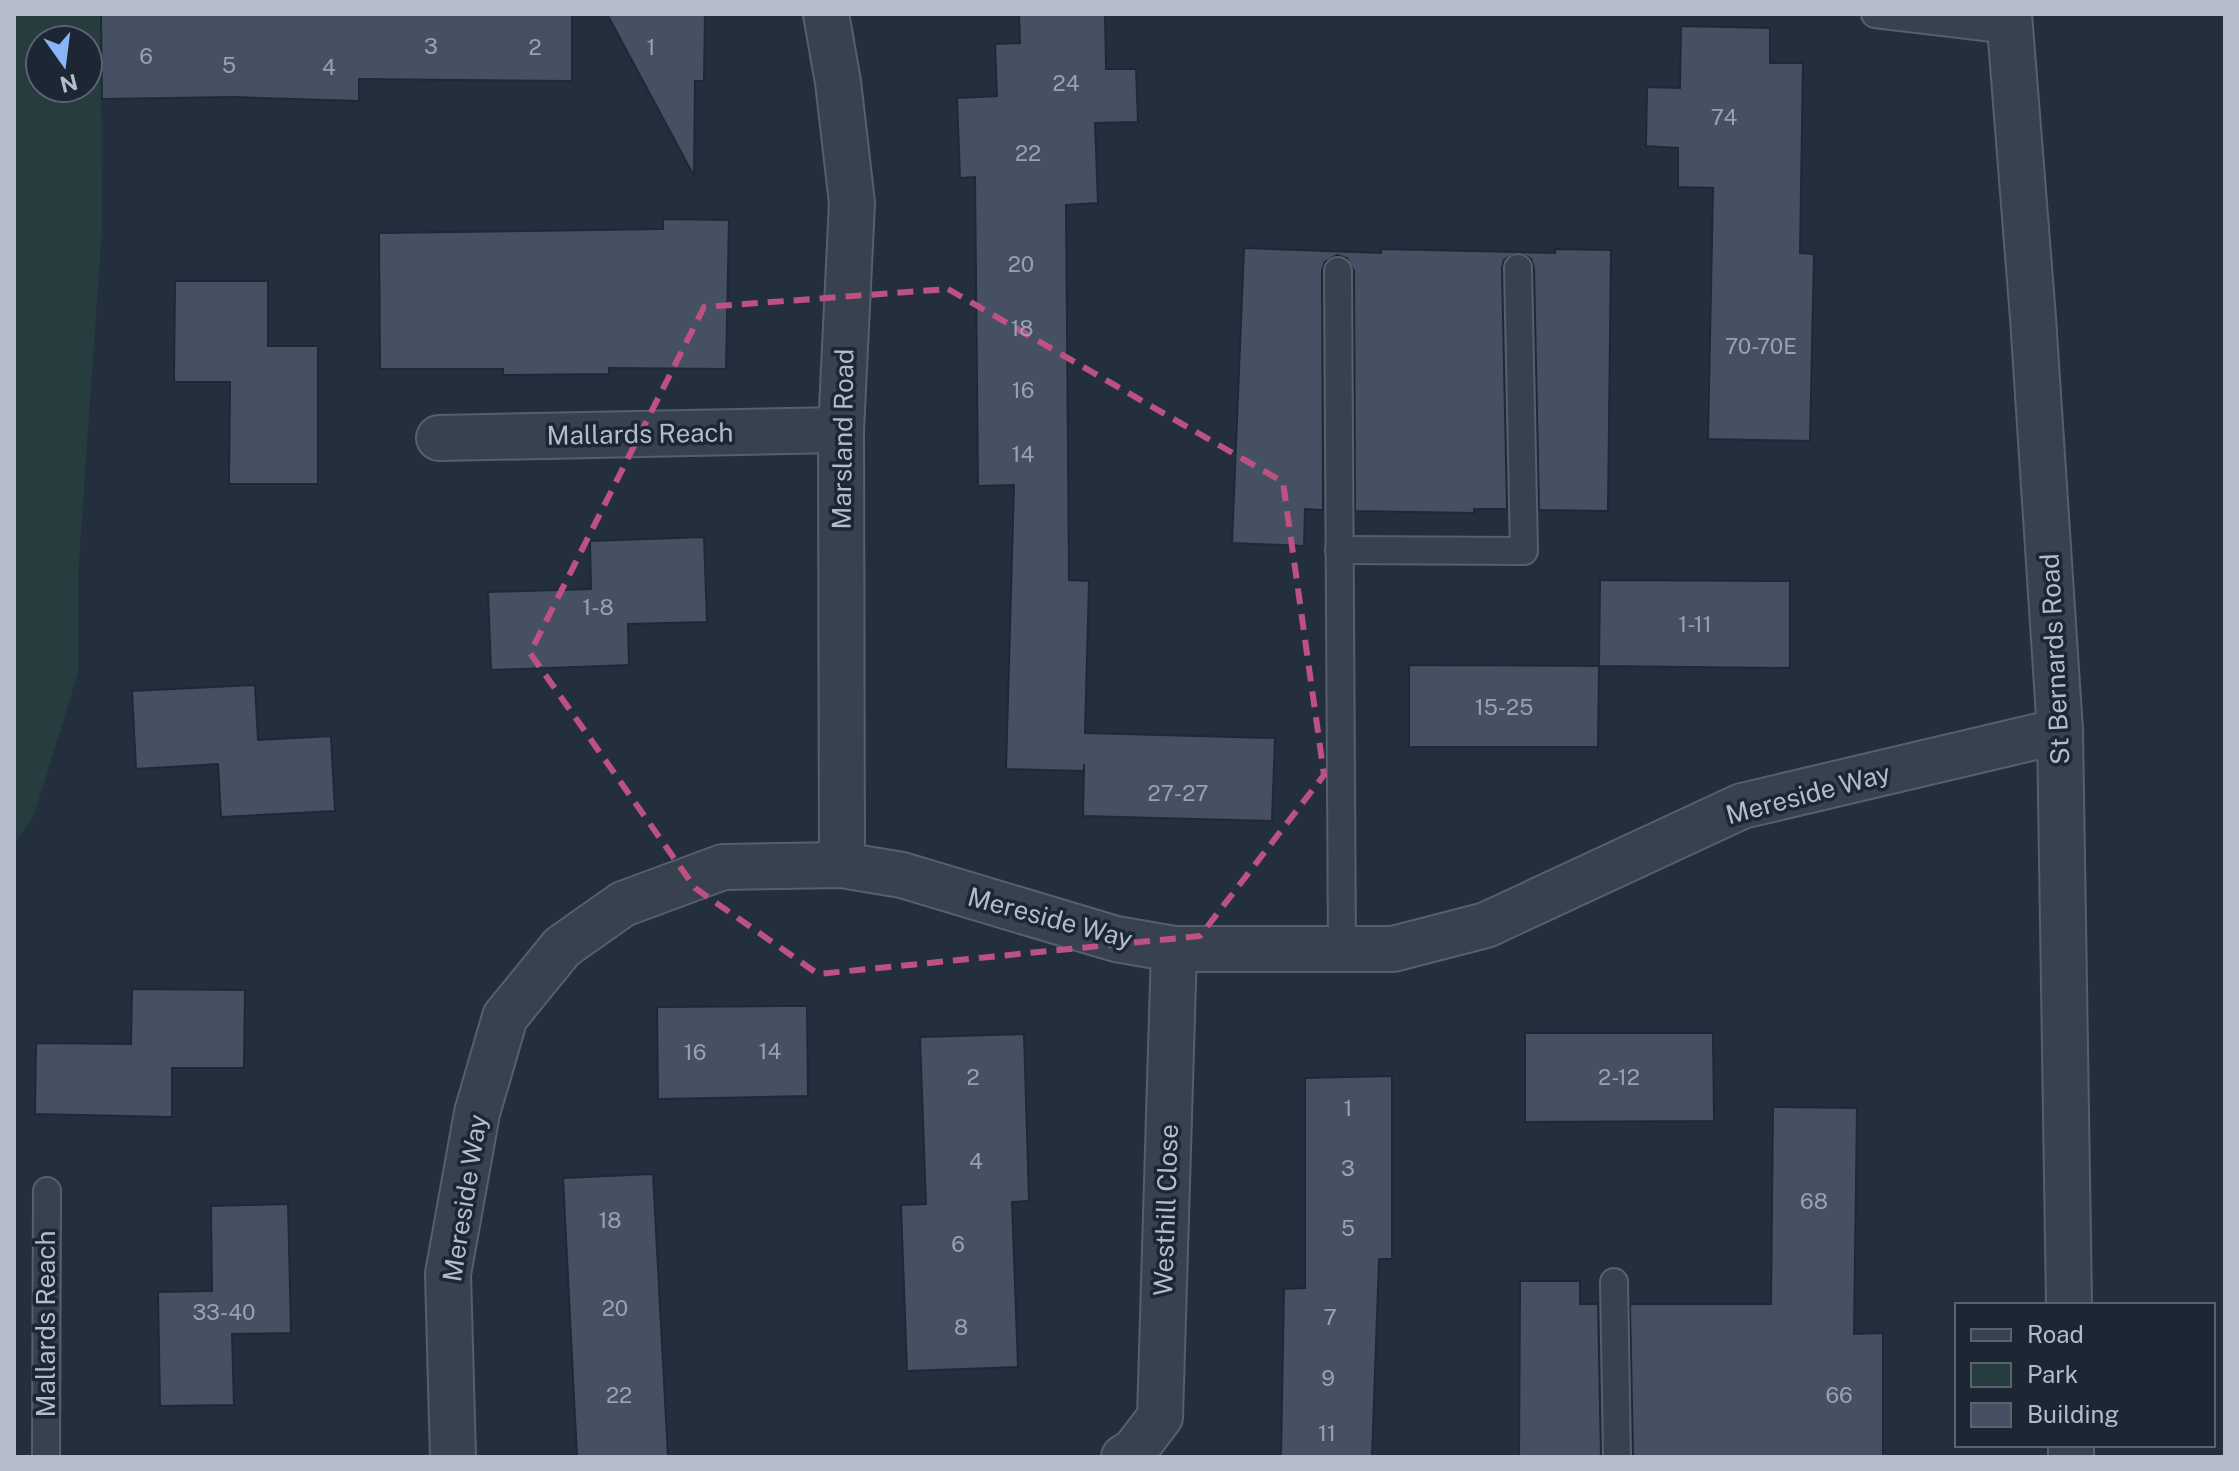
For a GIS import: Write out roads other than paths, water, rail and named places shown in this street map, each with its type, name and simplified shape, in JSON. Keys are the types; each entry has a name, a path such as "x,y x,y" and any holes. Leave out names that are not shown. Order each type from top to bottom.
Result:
{"street":[{"name":"Marsland Road","path":"826,14 838,82 852,203 841,430 842,865"},
{"name":"St Bernards Road","path":"2009,22 2033,318 2060,731 2069,1303"},
{"name":"Mallards Reach","path":"439,438 841,430"},
{"name":"Mereside Way","path":"453,1457 448,1274 477,1113 505,1017 562,947 623,904 723,867 842,865 902,875 1116,939 1174,949 1393,949 1486,925 1742,806 2060,731"},
{"name":"Westhill Close","path":"1124,1457 1134,1451 1160,1417 1174,949"}],"lane":[{"path":"1875,14 2009,22"},
{"path":"1339,550 1524,551 1518,268"},
{"path":"1338,271 1342,950"},
{"name":"Mallards Reach","path":"46,1457 47,1191"},
{"path":"1614,1282 1617,1457"}]}
